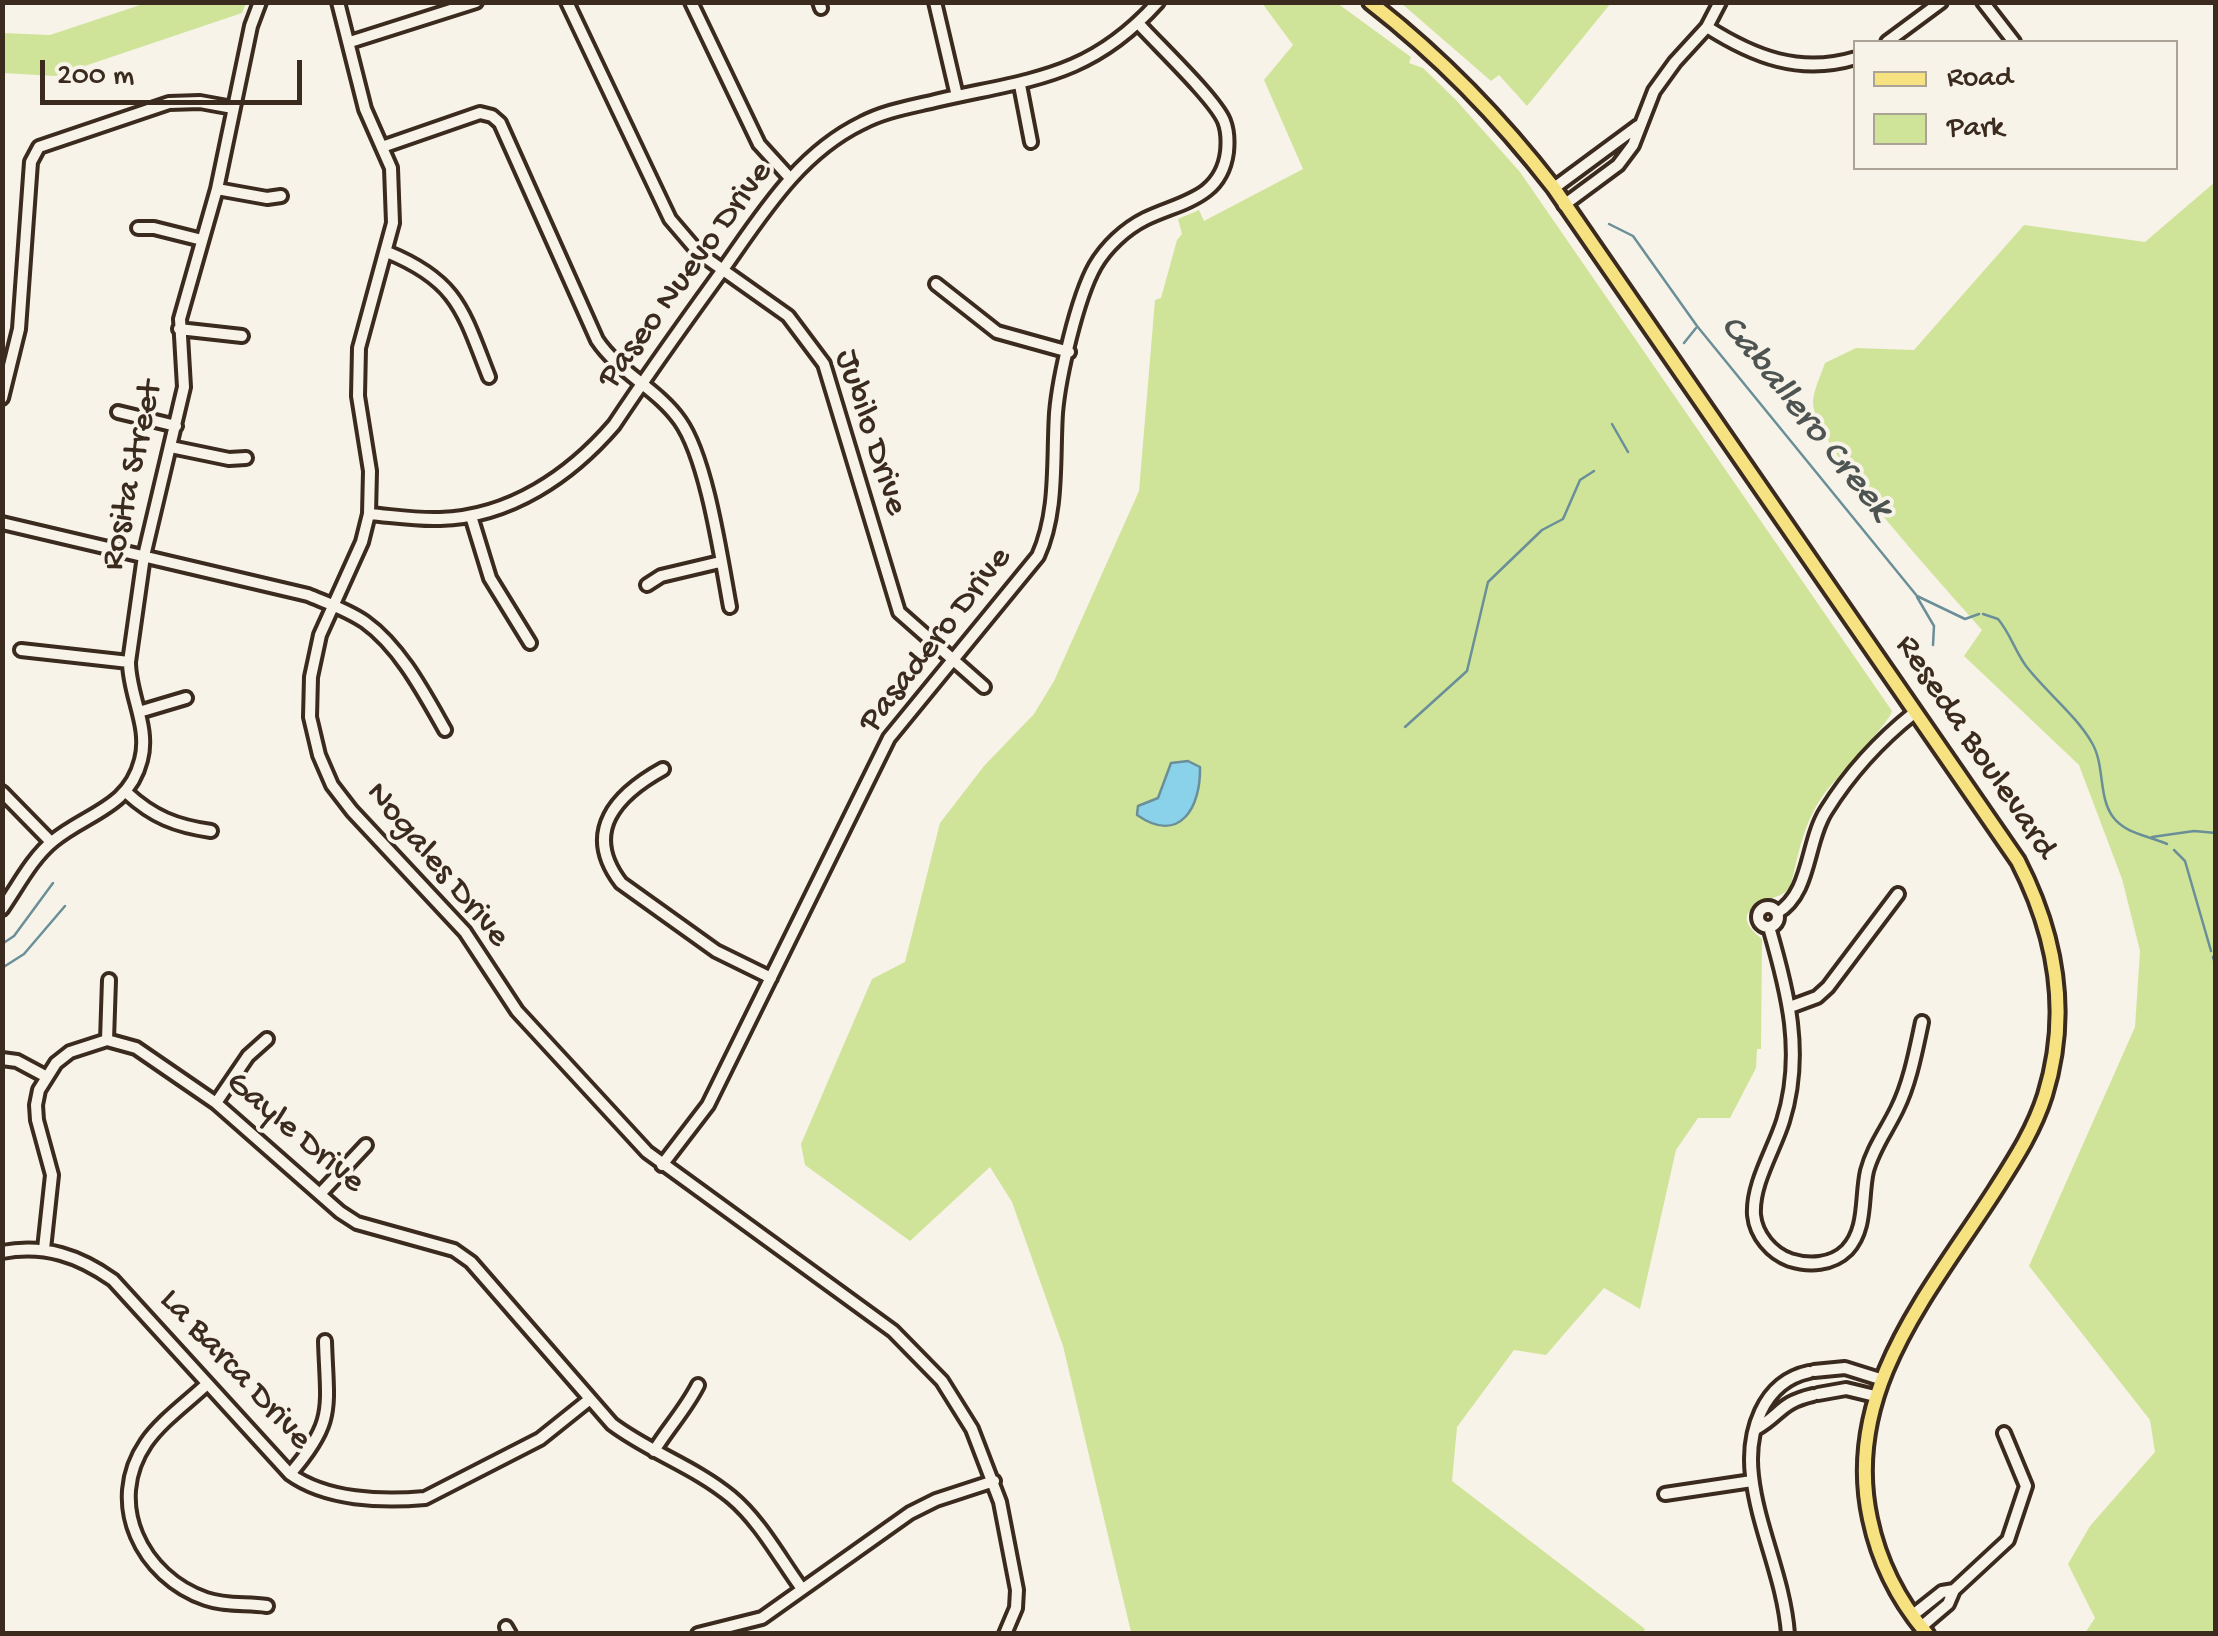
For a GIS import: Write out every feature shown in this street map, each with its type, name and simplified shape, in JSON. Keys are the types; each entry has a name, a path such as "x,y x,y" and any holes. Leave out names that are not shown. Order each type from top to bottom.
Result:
{"main road":[{"name":"Reseda Boulevard","path":"1370,2 1438,57 1478,96 1554,188 2018,860 2052,945 2058,980 2054,1061 2034,1124 1898,1342 1880,1379 1866,1442 1867,1506 1885,1569 1920,1625"}],"street":[{"name":"Rosita Street","path":"127,793 142,759 139,712 128,662 144,556 185,376 179,328 260,2"},
{"name":"Nogales Drive","path":"338,2 365,109 390,168 393,224 358,348 358,396 370,471 370,514 314,658 310,717 320,755 332,784 352,811 465,932 517,1010 662,1165 909,1345 942,1381 958,1404 994,1481 1017,1590 1016,1608 1005,1634"},
{"path":"350,42 476,2"},
{"name":"Jubilo Drive","path":"567,2 670,219 684,238 722,271 788,316 824,364 892,598 911,625 984,687"},
{"path":"691,2 759,144 789,177"},
{"path":"934,2 957,96"},
{"name":"Paseo Nuevo Drive","path":"370,514 420,519 472,516 536,492 566,473 614,425 789,177 832,140 893,111 1020,85 1062,72 1111,47 1158,2"},
{"path":"1564,204 1618,165 1633,145 1654,91 1707,27 1720,2"},
{"path":"1890,40 1941,2"},
{"path":"1983,2 2012,40"},
{"name":"Pasadero Drive","path":"662,1165 708,1105 889,738 1026,575 1047,536 1058,396 1085,290 1095,266 1108,248 1143,220 1196,200 1220,176 1226,156 1224,122 1218,110 1139,24"},
{"path":"1707,27 1739,48 1789,64 1814,66 1853,59"},
{"path":"1020,85 1031,142"},
{"path":"2,398 18,329 31,162 39,147 169,103 200,102 234,108"},
{"path":"382,147 476,114 498,120 597,340 606,353 668,406 688,436 698,460 730,608"},
{"path":"1554,188 1638,126"},
{"path":"216,189 268,198 282,196"},
{"path":"138,228 202,240"},
{"path":"387,252 446,285 464,313 489,377"},
{"path":"936,284 997,332 1069,352"},
{"path":"179,328 242,336"},
{"path":"118,412 176,426"},
{"path":"171,447 229,459 246,458"},
{"path":"472,516 490,578 530,643"},
{"path":"2,522 308,595 362,620 393,648 445,730"},
{"path":"647,585 662,576 720,562"},
{"path":"20,650 128,662"},
{"path":"139,712 186,698"},
{"path":"1777,913 1794,900 1812,841 1828,808 1882,740 1914,714"},
{"path":"663,770 631,790 611,813 603,848 610,868 620,883 716,950 771,978"},
{"path":"2,792 52,842"},
{"path":"2,908 52,842 108,809 127,793 149,813 180,826 211,831"},
{"path":"1790,1008 1817,997 1828,987 1898,894"},
{"path":"1770,927 1760,924 1758,914 1769,907 1777,913"},
{"path":"1770,927 1777,922 1777,913"},
{"path":"1770,927 1795,1046 1794,1072 1783,1120 1757,1194 1754,1214 1768,1247 1786,1258 1808,1264 1828,1262 1846,1251 1858,1234 1870,1163 1904,1092 1922,1022"},
{"path":"44,1250 52,1175 36,1105 45,1076 70,1052 107,1040 109,980"},
{"path":"216,1102 248,1056 267,1039"},
{"name":"Gayle Drive","path":"107,1040 136,1048 216,1102 357,1223 454,1250 470,1262 612,1424 716,1486 743,1508 802,1590"},
{"path":"2,1059 18,1061 45,1076"},
{"path":"320,1194 366,1145"},
{"name":"La Barca Drive","path":"2,1252 44,1250 92,1265 113,1280 290,1474 307,1486 326,1492 404,1500 425,1498 540,1439 590,1399"},
{"path":"290,1474 326,1424 325,1341"},
{"path":"1788,1634 1784,1598 1752,1480 1757,1416 1776,1389 1812,1372 1845,1368 1880,1379"},
{"path":"208,1384 151,1437 137,1459 128,1503 135,1536 149,1561 196,1595 228,1604 267,1606"},
{"path":"654,1451 698,1385"},
{"path":"1756,1429 1768,1422 1784,1403 1846,1389 1875,1396"},
{"path":"1920,1625 1942,1592 1954,1590 2008,1540 2026,1486 2004,1433"},
{"path":"1665,1494 1752,1480"},
{"path":"698,1634 762,1618 910,1513 994,1481"}],"green space":[{"path":"149,2 246,3 242,13 55,76 3,73 3,33 50,35"},
{"path":"1262,3 1337,3 1411,57 1409,63 1423,68 1456,100 1520,172 1892,711 1817,805 1802,840 1790,889 1749,912 1751,928 1762,939 1761,1049 1757,1049 1756,1068 1730,1118 1698,1118 1676,1150 1640,1309 1604,1288 1546,1355 1514,1350 1457,1427 1452,1481 1645,1629 1643,1633 1131,1632 1063,1346 1012,1202 990,1167 910,1241 805,1165 801,1144 872,979 905,962 940,823 984,766 1034,714 1054,681 1139,491 1155,300 1161,298 1182,234 1178,219 1199,210 1204,221 1303,169 1264,80 1293,45"},
{"path":"1401,3 1611,3 1527,106 1499,75 1491,81"},
{"path":"2215,182 2215,1633 2085,1633 2095,1618 2068,1564 2090,1526 2155,1452 2150,1420 2029,1266 2135,1027 2140,951 2122,879 2079,765 1964,656 1982,630 1857,483 1818,422 1813,401 1825,363 1856,348 1914,350 2024,225 2145,242"}],"water":[{"path":"1188,761 1200,767 1197,796 1185,817 1165,826 1137,815 1138,806 1158,798 1171,763"}],"waterway":[{"name":"Caballero Creek","path":"1609,224 1633,236 1697,326 1917,596 1965,619 1979,614"},
{"path":"1684,343 1696,328"},
{"path":"1612,424 1628,452"},
{"path":"1405,727 1467,671 1488,582 1542,530 1563,519 1580,480 1594,471"},
{"path":"1917,597 1934,626 1933,645"},
{"name":"Caballero Creek","path":"1983,614 1998,619 2026,666 2092,743 2105,800 2113,817 2131,831 2167,844"},
{"path":"2152,837 2194,831 2216,833"},
{"name":"Caballero Creek","path":"2174,850 2185,861 2211,951"},
{"path":"2,944 14,936 53,883"},
{"path":"2,968 24,954 65,906"},
{"name":"Caballero Creek","path":"2213,957 2216,966"}]}
